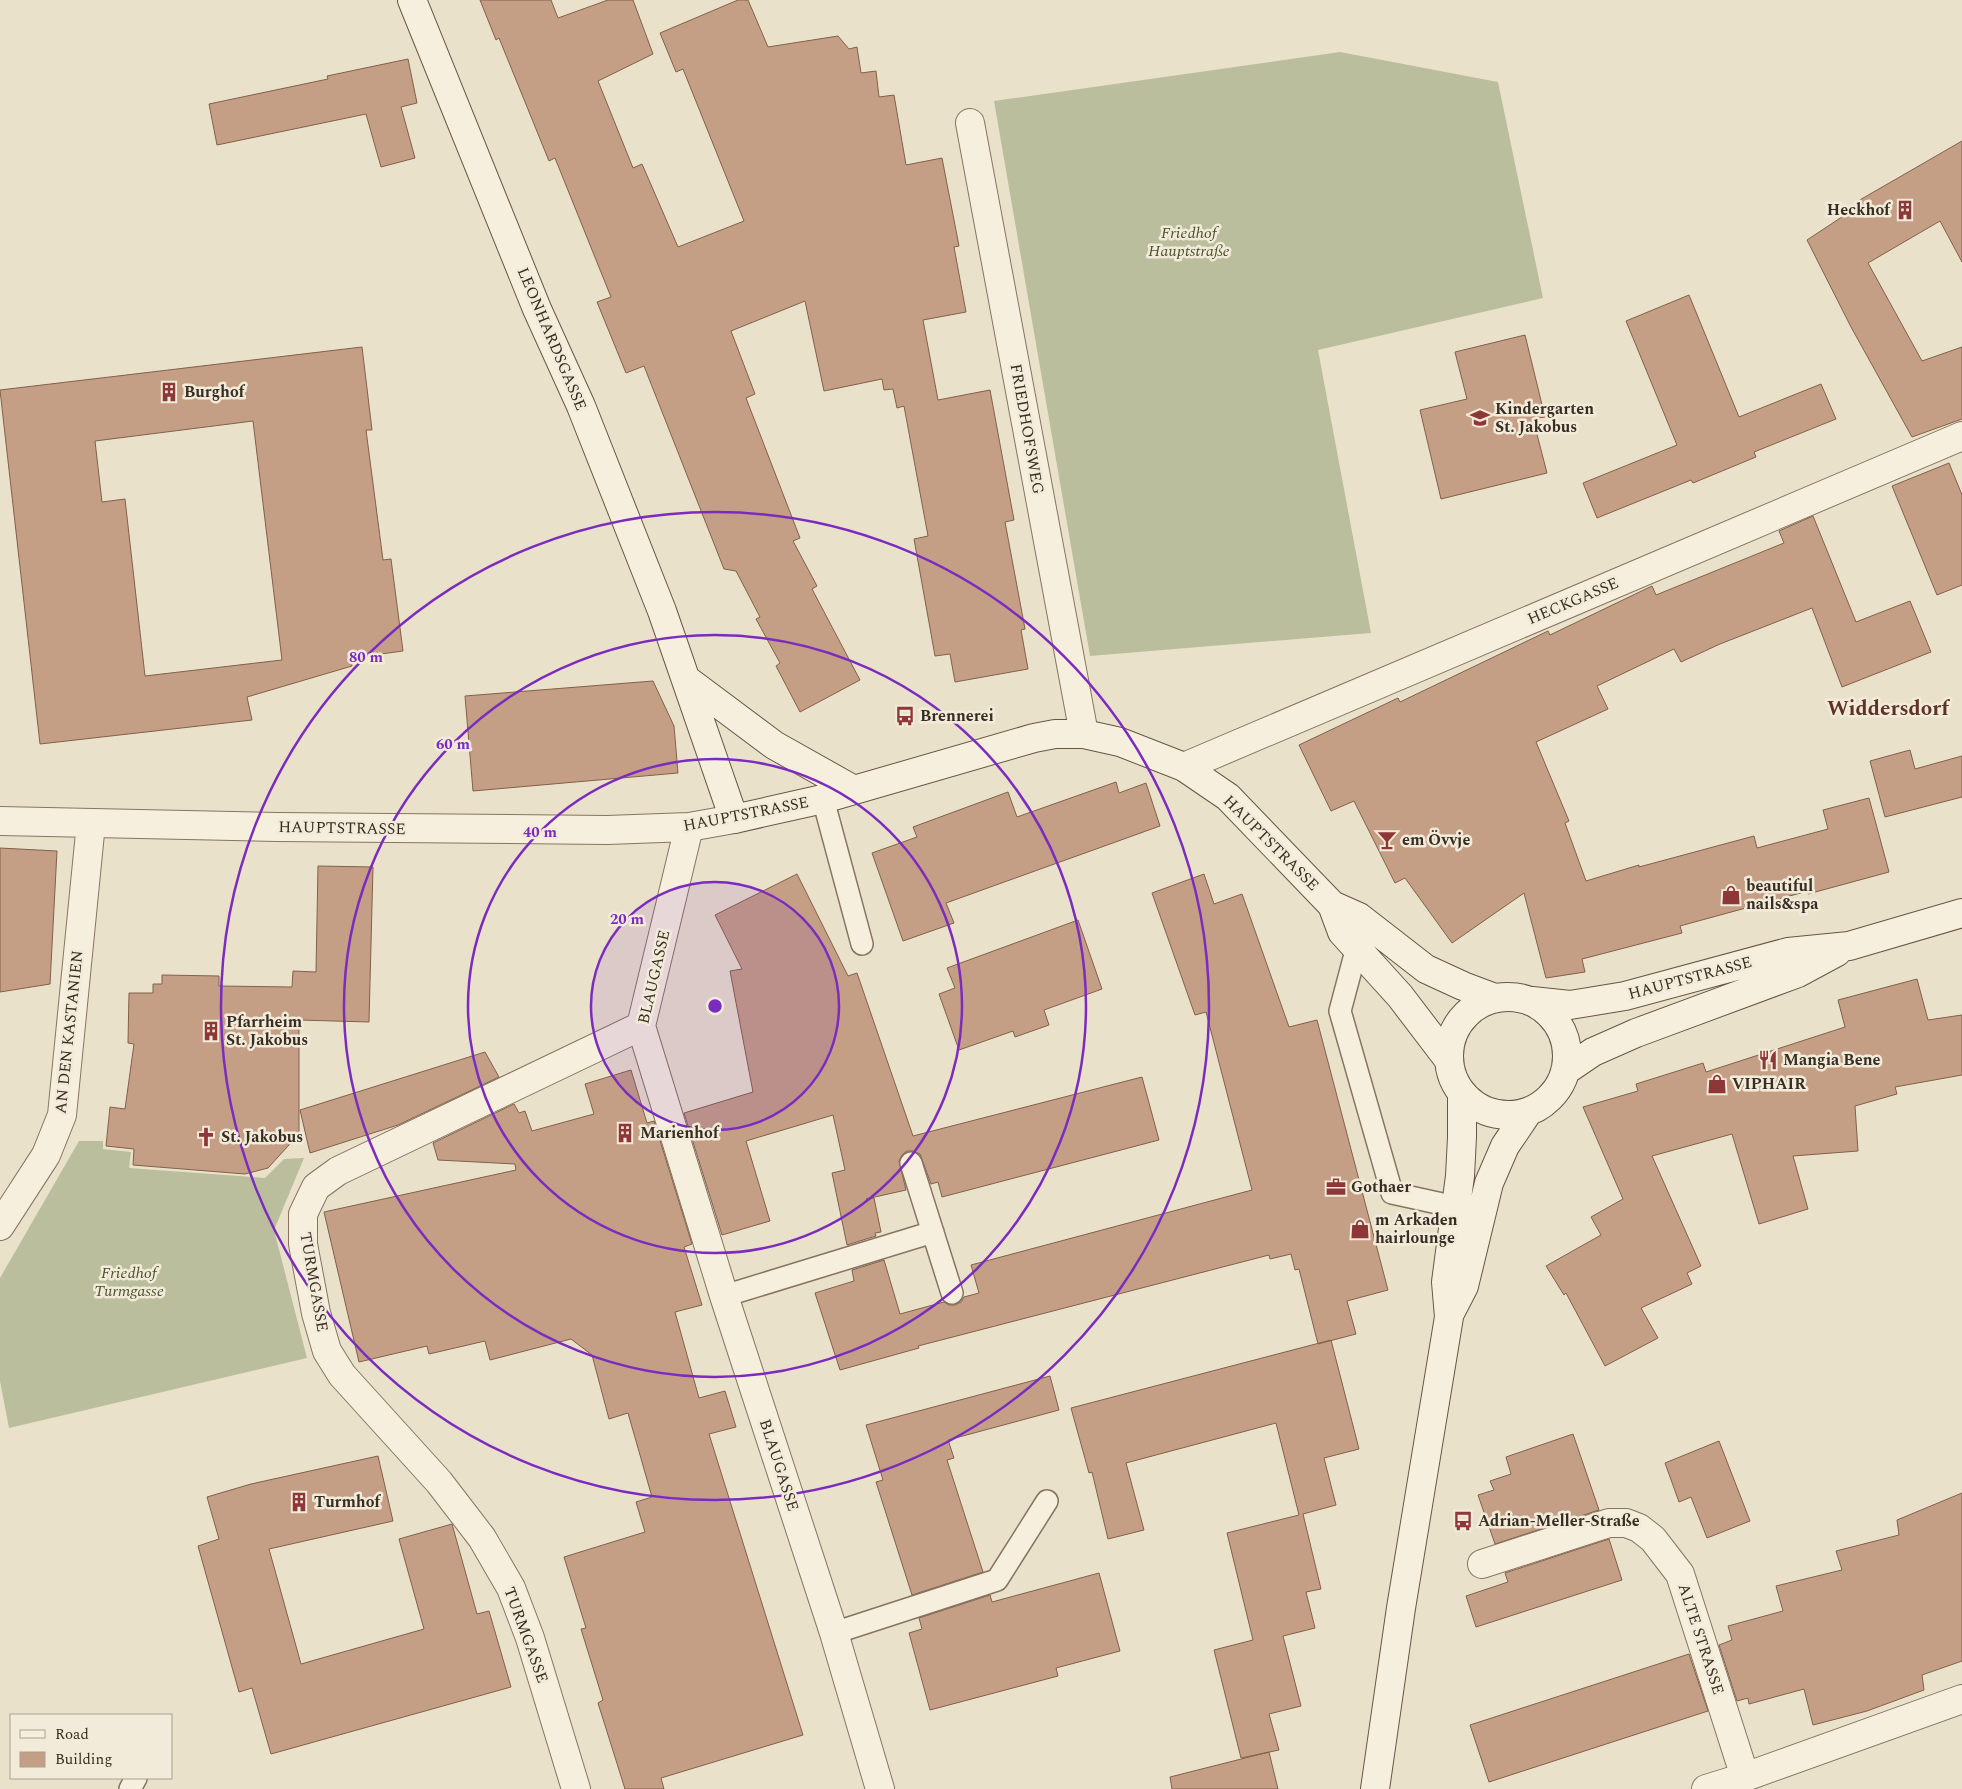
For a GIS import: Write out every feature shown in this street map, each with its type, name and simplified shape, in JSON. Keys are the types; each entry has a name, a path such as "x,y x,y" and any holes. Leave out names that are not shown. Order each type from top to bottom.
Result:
{"street":[{"name":"LEONHARDSGASSE","path":"412,0 537,309 585,415 662,611 734,819"},
{"name":"FRIEDHOFSWEG","path":"970,123 1084,734"},
{"name":"HECKGASSE","path":"1184,767 1962,436"},
{"path":"687,680 774,745 854,790"},
{"name":"HAUPTSTRASSE","path":"0,821 607,830 689,828 823,799 1034,738 1055,734 1084,734 1120,742 1184,767 1228,798 1332,905 1359,917 1426,969 1495,998"},
{"name":"AN DEN KASTANIEN","path":"0,1226 46,1155 62,1115 91,823"},
{"name":"BLAUGASSE","path":"689,828 641,1026 724,1296 834,1633 880,1789"},
{"name":"HAUPTSTRASSE","path":"1332,905 1342,932 1400,996 1448,1060"},
{"name":"HAUPTSTRASSE","path":"1532,1001 1570,1005 1624,996 1788,952 1848,946 1962,914"},
{"name":"HAUPTSTRASSE","path":"1565,1072 1593,1052 1636,1033 1798,973 1848,946"},
{"path":"1449,1317 1464,1286 1489,1183 1505,1146 1528,1112 1549,1098 1559,1086 1565,1072 1567,1058 1565,1040 1557,1022 1546,1010 1532,1001 1512,997 1495,998 1480,1003 1460,1020 1453,1032 1448,1060 1451,1072 1462,1094 1476,1106 1495,1114 1509,1115 1528,1112"},
{"name":"TURMGASSE","path":"576,1789 530,1638 511,1588 445,1476 342,1375 328,1350 316,1313 303,1244 303,1214 316,1187 338,1171 641,1026"},
{"path":"1375,1789 1401,1608 1449,1317 1446,1282 1456,1207 1462,1137 1462,1094"},
{"name":"ALTE STRASSE","path":"1482,1564 1608,1523 1626,1523 1639,1528 1654,1539 1680,1574 1745,1777"},
{"path":"1706,1789 1745,1777 1962,1699"}],"lane":[{"path":"823,799 862,944"},
{"path":"1357,948 1340,1011 1392,1193 1456,1207"},
{"path":"911,1164 952,1293"},
{"path":"724,1296 933,1232"},
{"path":"834,1633 997,1580 1047,1501"}],"green space":[{"name":"Friedhof Hauptstraße","path":"1340,52 1498,82 1543,298 1318,350 1371,633 1090,656 994,101"},
{"name":"Friedhof Turmgasse","path":"79,1141 103,1141 103,1149 131,1152 129,1168 265,1178 284,1159 304,1158 274,1230 307,1358 9,1428 0,1381 0,1278"}],"building":[{"path":"480,0 551,0 558,18 608,0 633,0 653,54 598,81 633,168 642,164 678,247 744,221 683,69 676,72 660,33 738,0 748,0 768,47 838,36 849,49 857,47 861,73 876,71 879,97 894,95 906,165 942,158 959,246 954,247 966,312 923,320 938,400 990,390 1014,520 1005,522 1025,629 1021,630 1028,669 955,682 950,654 935,656 914,539 928,536 904,406 897,408 893,389 884,390 882,379 824,391 805,301 731,331 755,394 746,398 800,538 793,541 817,586 812,589 860,680 800,712 776,666 780,663 756,619 760,617 736,571 724,569 644,366 626,373 597,302 611,297 555,158 549,161 499,38 496,40"},
{"path":"408,59 417,103 401,107 415,158 381,167 366,114 217,145 209,104 328,79 327,76"},
{"path":"1962,141 1962,262 1940,221 1868,263 1922,361 1962,347 1962,419 1912,437 1851,327 1807,240 1860,205 1858,201"},
{"path":"1689,295 1739,417 1821,384 1836,419 1754,452 1756,457 1693,483 1691,480 1597,518 1583,483 1677,445 1626,321"},
{"name":"Kindergarten St. Jakobus","path":"1525,335 1545,417 1533,419 1547,473 1441,499 1420,410 1467,399 1455,352"},
{"path":"362,347 372,430 366,430 383,560 391,559 403,651 351,658 352,666 247,697 252,720 40,744 0,390","holes":["253,421 282,660 145,676 125,499 102,502 95,441"]},
{"path":"1949,463 1962,495 1962,585 1937,595 1892,486"},
{"path":"1813,516 1856,622 1910,601 1931,652 1842,687 1812,608 1720,644 1681,662 1674,649 1597,686 1608,709 1536,742 1569,821 1565,823 1586,881 1639,865 1639,867 1754,836 1757,848 1828,829 1823,810 1869,798 1889,872 1808,894 1808,891 1680,926 1682,933 1582,959 1585,972 1546,978 1524,893 1452,943 1405,878 1395,883 1354,801 1331,811 1299,745 1398,698 1400,702 1548,631 1550,635 1652,586 1656,595 1784,543 1779,531"},
{"path":"653,681 674,726 678,773 473,791 465,696"},
{"path":"1910,750 1915,769 1962,756 1962,797 1885,817 1870,761"},
{"path":"1116,782 1119,793 1146,783 1160,826 946,903 954,923 903,941 872,853 917,837 913,827 1008,792 1017,817"},
{"path":"0,848 57,851 50,984 0,992"},
{"path":"318,866 373,867 369,1022 299,1020 299,1134 268,1168 245,1174 133,1165 134,1149 106,1146 110,1107 125,1109 134,1044 128,1043 129,993 153,993 153,984 162,984 162,975 219,976 219,986 292,987 293,971 316,972"},
{"path":"797,874 848,976 857,973 913,1136 1142,1077 1159,1140 942,1197 938,1182 931,1184 920,1154 907,1151 899,1161 906,1190 866,1199 874,1198 881,1232 875,1233 876,1236 847,1245 832,1173 845,1170 833,1115 746,1141 770,1221 722,1235 684,1113 753,1092 730,971 742,969 715,915"},
{"path":"1204,874 1214,904 1242,894 1289,1027 1317,1020 1388,1290 1347,1301 1356,1334 1318,1344 1299,1269 1295,1270 1291,1254 1270,1259 1269,1255 918,1346 919,1348 840,1370 815,1293 854,1281 852,1270 884,1260 900,1314 944,1302 949,1305 955,1305 961,1302 964,1297 979,1293 971,1265 1252,1190 1206,1012 1195,1015 1152,893"},
{"path":"1078,920 1102,989 1044,1010 1049,1025 1015,1037 1013,1031 959,1050 939,994 955,988 947,968"},
{"path":"1917,979 1928,1020 1962,1015 1962,1075 1895,1087 1897,1094 1855,1106 1858,1151 1793,1156 1808,1209 1759,1224 1732,1134 1652,1156 1701,1266 1687,1273 1692,1284 1641,1308 1658,1338 1605,1366 1566,1293 1564,1295 1546,1266 1601,1235 1591,1217 1623,1199 1583,1107 1638,1091 1636,1084 1703,1063 1706,1072 1845,1027 1838,1000"},
{"path":"485,1052 499,1077 398,1125 310,1153 300,1110"},
{"path":"631,1070 647,1123 654,1121 692,1244 684,1247 702,1305 675,1312 699,1398 725,1391 736,1427 709,1434 803,1735 661,1778 664,1789 625,1789 598,1703 603,1700 581,1629 586,1628 564,1557 645,1532 636,1502 652,1497 628,1413 609,1419 592,1355 571,1339 490,1360 485,1341 429,1354 427,1346 359,1362 324,1212 516,1170 515,1164 438,1160 433,1143 514,1104 519,1113 525,1111 532,1131 594,1114 585,1084"},
{"path":"1331,1340 1359,1449 1324,1458 1336,1505 1303,1514 1321,1589 1306,1592 1315,1628 1283,1636 1301,1706 1269,1714 1279,1750 1241,1758 1214,1650 1253,1640 1227,1533 1299,1515 1276,1423 1126,1463 1144,1530 1108,1539 1092,1472 1089,1473 1071,1408"},
{"path":"1050,1376 1059,1410 948,1440 954,1458 947,1460 983,1572 912,1595 876,1482 883,1480 866,1425"},
{"path":"1573,1434 1599,1510 1495,1544 1478,1495 1494,1490 1490,1481 1511,1474 1506,1457"},
{"path":"1719,1441 1750,1521 1707,1538 1691,1497 1679,1502 1665,1463"},
{"path":"378,1456 393,1521 269,1549 301,1664 424,1629 399,1539 452,1524 477,1614 489,1611 511,1687 271,1754 252,1688 239,1692 198,1546 219,1539 207,1497 251,1484"},
{"path":"1962,1493 1962,1661 1922,1675 1924,1690 1867,1711 1813,1725 1804,1689 1749,1704 1748,1698 1737,1701 1719,1645 1732,1640 1728,1626 1783,1611 1776,1586 1842,1570 1836,1551 1899,1535 1897,1520"},
{"path":"1609,1539 1622,1580 1476,1627 1466,1596 1508,1582 1505,1573"},
{"path":"1099,1573 1120,1651 1056,1668 1058,1676 930,1710 909,1633 922,1629 919,1618 990,1595 992,1602"},
{"path":"1689,1654 1708,1711 1489,1782 1470,1725"},
{"path":"1269,1752 1278,1789 1172,1789 1170,1777"}],"place":[{"name":"Heckhof","path":"1905,210"},
{"name":"Burghof","path":"169,392"},
{"name":"Kindergarten St. Jakobus","path":"1480,418"},
{"name":"Brennerei","path":"905,716"},
{"name":"em Övvje","path":"1387,840"},
{"name":"beautiful nails&spa","path":"1731,895"},
{"name":"Pfarrheim St. Jakobus","path":"211,1031"},
{"name":"Mangia Bene","path":"1768,1060"},
{"name":"VIPHAIR","path":"1717,1084"},
{"name":"Marienhof","path":"625,1133"},
{"name":"St. Jakobus","path":"206,1137"},
{"name":"Gothaer","path":"1336,1187"},
{"name":"m Arkaden hairlounge","path":"1360,1229"},
{"name":"Turmhof","path":"299,1502"},
{"name":"Adrian-Meller-Straße","path":"1463,1521"}],"district":[{"name":"Widdersdorf","path":"1888,709"}]}
